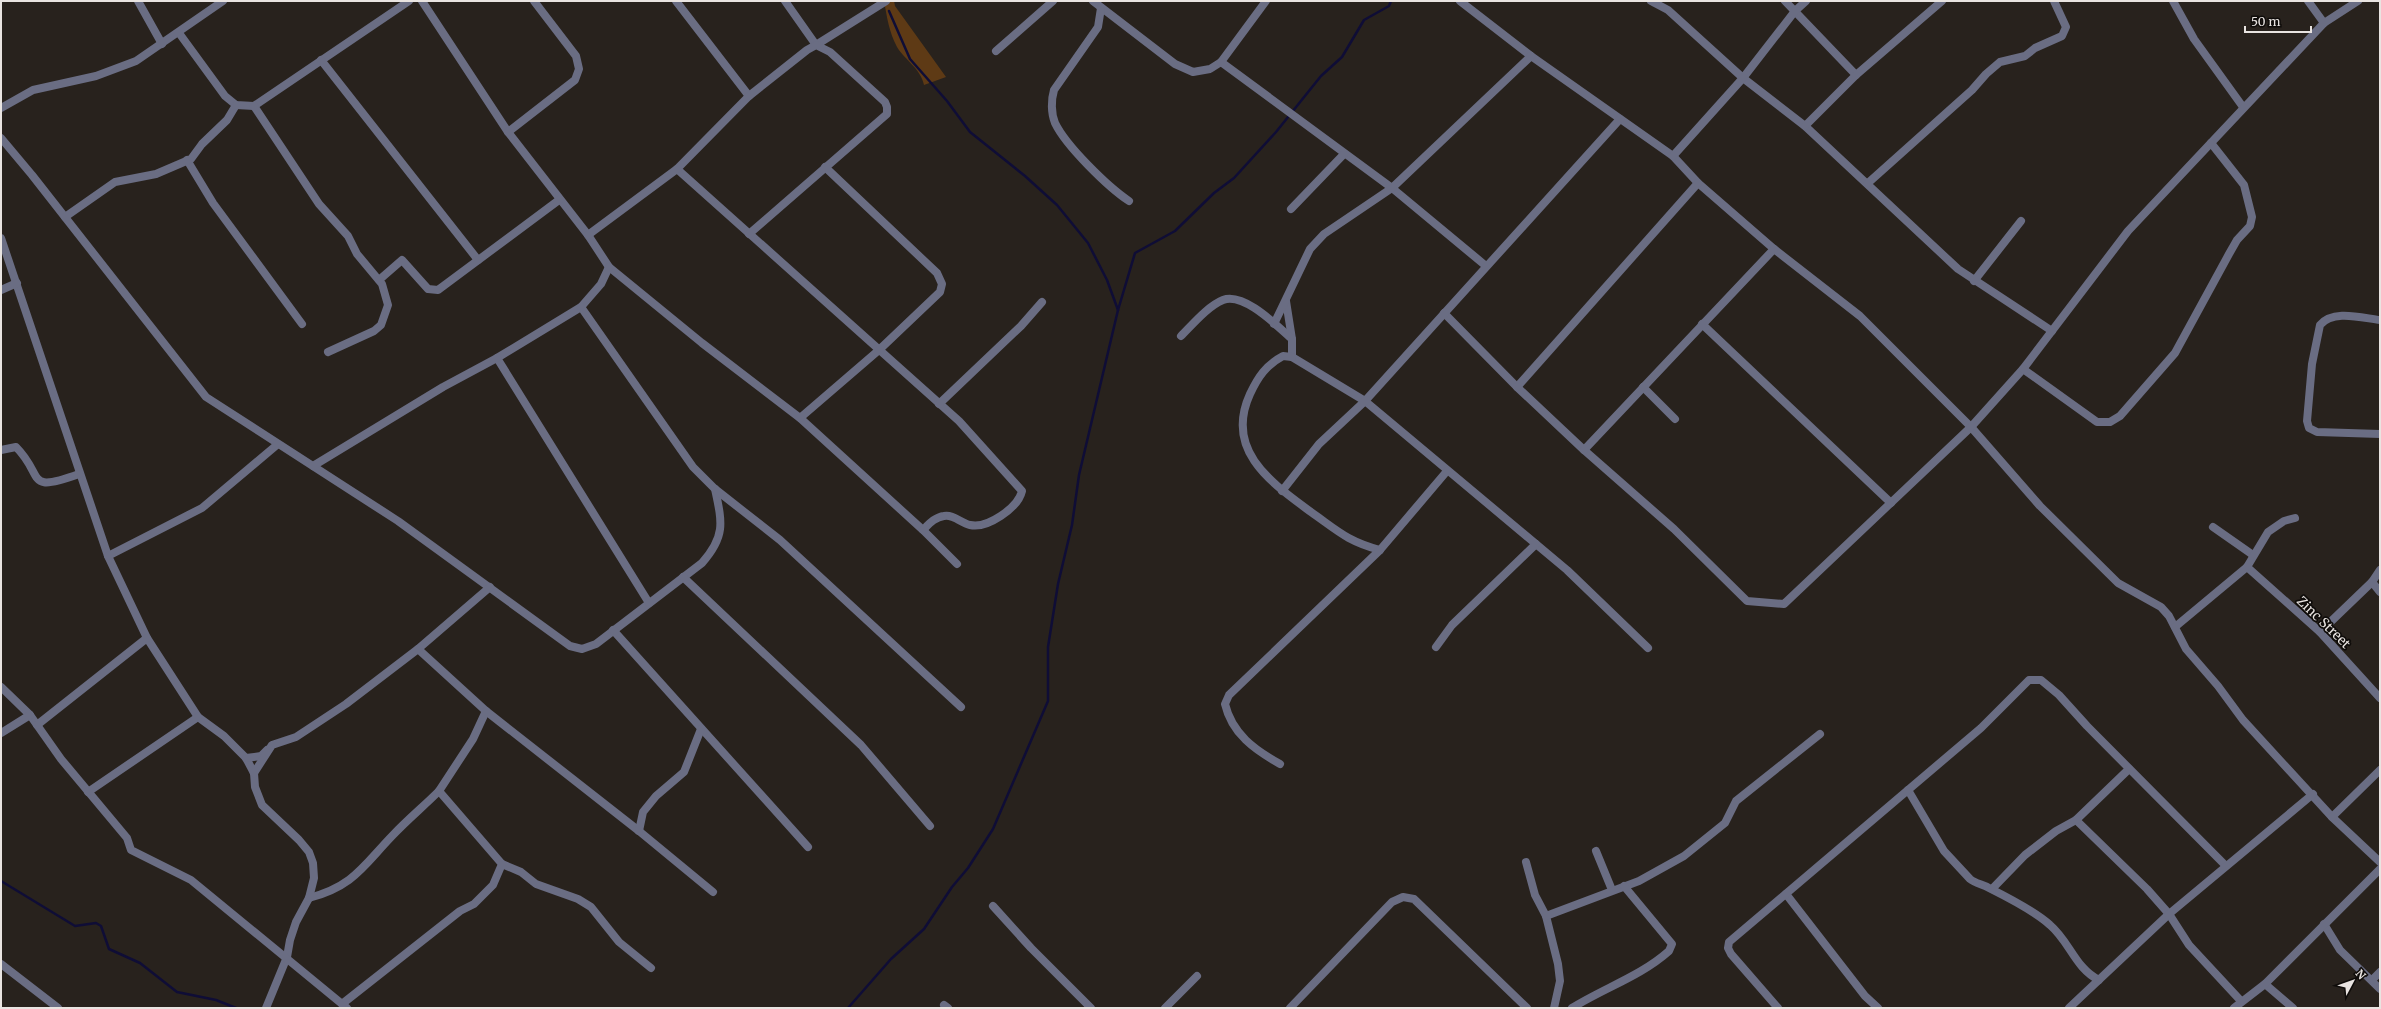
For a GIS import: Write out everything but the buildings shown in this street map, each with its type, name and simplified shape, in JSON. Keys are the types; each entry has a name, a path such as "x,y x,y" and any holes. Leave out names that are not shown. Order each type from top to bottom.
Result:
{"street":[{"path":"138,1 162,44"},
{"path":"1,108 34,90 96,76 136,61 179,33 223,1"},
{"path":"179,33 225,96 236,105 254,106 409,1"},
{"path":"422,1 508,132 559,200 588,235 609,267 702,343 800,418 924,530 957,564"},
{"path":"508,132 575,80 578,74 579,62 576,56 534,1"},
{"path":"676,1 749,96"},
{"path":"749,234 887,114 888,107 885,102 830,52 816,45 785,1"},
{"path":"588,235 677,169 749,96 806,50 886,1"},
{"path":"996,52 1053,1"},
{"path":"1093,1 1175,64 1193,72 1210,69 1221,62 1266,1"},
{"path":"1460,1 1531,56 1672,156 1698,183 1774,248 1860,316 1971,427 2040,506 2118,583 2153,602 2169,616 2186,649 2218,686 2243,720 2313,794 2332,817 2380,862"},
{"path":"1651,1 1668,10 1743,78 1805,126 1868,183 1958,269 1974,281 2052,331"},
{"path":"1785,1 1856,75"},
{"path":"1672,156 1743,78 1795,11 1806,1"},
{"path":"1805,126 1856,75 1942,1"},
{"path":"1868,183 1972,90 1986,74 2000,62 2025,56 2035,48 2062,36 2066,27 2054,1"},
{"path":"2173,1 2194,39 2243,106"},
{"path":"2308,1 2324,23"},
{"path":"1444,313 1584,450 1674,529 1747,601 1779,605 1789,602 1971,427 2023,369 2128,231 2211,143 2243,106 2324,23 2358,1"},
{"path":"1101,8 1098,28 1054,90 1052,97 1052,112 1056,123 1087,163 1129,200"},
{"path":"1274,324 1310,249 1324,234 1392,188 1531,56"},
{"path":"321,60 478,260"},
{"path":"1221,62 1392,188 1486,266"},
{"path":"65,217 115,182 156,174 192,159 202,144 227,120 236,105"},
{"path":"254,106 319,204 345,233 357,254 379,280 388,306 384,322 374,331 328,352"},
{"path":"1282,491 1319,444 1365,400 1620,119"},
{"path":"1,138 206,397 398,521 570,646 582,649 596,644 702,563 712,552 719,539 722,524 715,489"},
{"path":"2023,369 2097,422 2103,424 2120,416 2175,353 2186,335 2205,294 2237,240 2250,226 2252,217 2244,185 2211,143"},
{"path":"1291,209 1344,154"},
{"path":"187,160 217,209 302,324"},
{"path":"800,418 879,350 940,292 942,284 937,273 825,167"},
{"path":"677,169 958,421 1022,491 1021,497 1001,516 994,520 981,525 970,525 952,516 944,515 935,519 924,530"},
{"path":"1517,386 1698,183"},
{"path":"379,280 402,260 419,280 434,290 438,290 559,200"},
{"path":"1974,281 2021,221"},
{"path":"1,238 79,474 108,556 147,638 198,717 224,736 246,758 254,773 254,787 262,805 309,852 313,863 314,878 309,898 296,922 290,940 287,958 266,1008"},
{"path":"1584,450 1774,248"},
{"path":"313,466 443,387 497,358 581,307 601,284 609,267"},
{"path":"1,290 17,283"},
{"path":"1181,336 1217,304 1232,298 1245,302 1292,339"},
{"path":"1286,301 1292,339 1292,357"},
{"path":"939,404 1021,326 1042,302"},
{"path":"581,307 693,467 715,489 780,540 962,707"},
{"path":"2380,320 2337,316 2324,319 2320,324 2312,364 2307,421 2309,428 2317,432 2380,434"},
{"path":"1702,324 1891,504"},
{"path":"1380,550 1346,538 1282,491 1256,466 1247,450 1243,427 1248,400 1258,378 1270,363 1282,356 1292,357 1365,400 1447,471 1567,570 1648,648"},
{"path":"497,358 650,603"},
{"path":"1643,387 1675,419"},
{"path":"108,556 202,508 278,444"},
{"path":"1,450 16,447 34,476 38,481 44,483 79,474"},
{"path":"1280,764 1258,752 1233,725 1225,704 1229,695 1380,550 1447,471"},
{"path":"2175,627 2247,567 2268,532 2284,521 2295,518"},
{"path":"2213,527 2253,555"},
{"path":"1436,647 1452,625 1536,544"},
{"name":"Zinc Street","path":"2247,567 2320,632 2380,698"},
{"path":"2320,632 2372,582 2380,570"},
{"path":"683,577 861,744 930,826"},
{"path":"2372,582 2380,592"},
{"path":"246,758 261,756 272,745 296,737 322,722 418,649 490,587"},
{"path":"613,630 808,847"},
{"path":"37,724 147,638"},
{"path":"418,649 486,711 639,831 713,892"},
{"path":"1778,1008 1731,954 1728,948 1729,942 1981,728 2006,702 2033,679 2042,680 2059,695 2129,769 2226,866"},
{"path":"1,687 30,715 88,792 127,838 131,850 191,880 345,1006 460,912 474,904 493,885 502,864"},
{"path":"309,898 340,888 354,878 393,835 439,791 473,739 486,711"},
{"path":"1,733 30,715"},
{"path":"88,792 198,717"},
{"path":"639,831 643,812 656,796 684,772 701,729"},
{"path":"1546,916 1639,881 1684,856 1725,823 1736,801 1820,734"},
{"path":"254,773 272,745"},
{"path":"1992,889 2025,855 2056,831 2076,820 2129,769"},
{"path":"2332,817 2380,770"},
{"path":"1908,790 1944,851 1975,883 1992,889 2050,925 2060,935 2082,968 2099,980"},
{"path":"439,791 502,864 520,872 536,884 578,899 591,907 620,942 651,968"},
{"path":"2069,1008 2169,914 2313,794"},
{"path":"2076,820 2129,869 2169,914 2189,945 2241,1001"},
{"path":"1596,851 1612,890"},
{"path":"1526,862 1535,894 1546,916 1560,981 1554,1008"},
{"path":"2234,1008 2241,1001 2265,984 2380,869"},
{"path":"1572,1008 1597,993 1628,980 1669,951 1672,944 1624,886"},
{"path":"1786,894 1865,996 1878,1008"},
{"path":"1290,1008 1392,902 1403,897 1414,899 1527,1008"},
{"path":"993,906 1031,948 1091,1008"},
{"path":"2324,924 2340,950 2380,989"},
{"path":"1,964 58,1008"},
{"path":"2372,980 2380,972"},
{"path":"1165,1008 1197,976"},
{"path":"2265,984 2293,1008"}],"shaded area":[{"path":"884,1 894,1 895,6 946,77 924,85 920,74 900,52 894,41"}],"waterway":[{"path":"848,1008 891,959 924,929 952,887 968,868 993,829 1048,701 1048,647 1058,584 1072,525 1079,475 1118,310 1135,253 1175,231 1214,193 1234,178 1276,132 1321,76 1342,57 1364,20 1389,6 1391,1"},
{"path":"889,11 910,59 947,101 970,132 1025,176 1057,205 1088,243 1107,280 1118,310"},
{"path":"1,881 75,926 96,923 101,926 109,949 140,963 177,992 216,1000 236,1008"}]}
